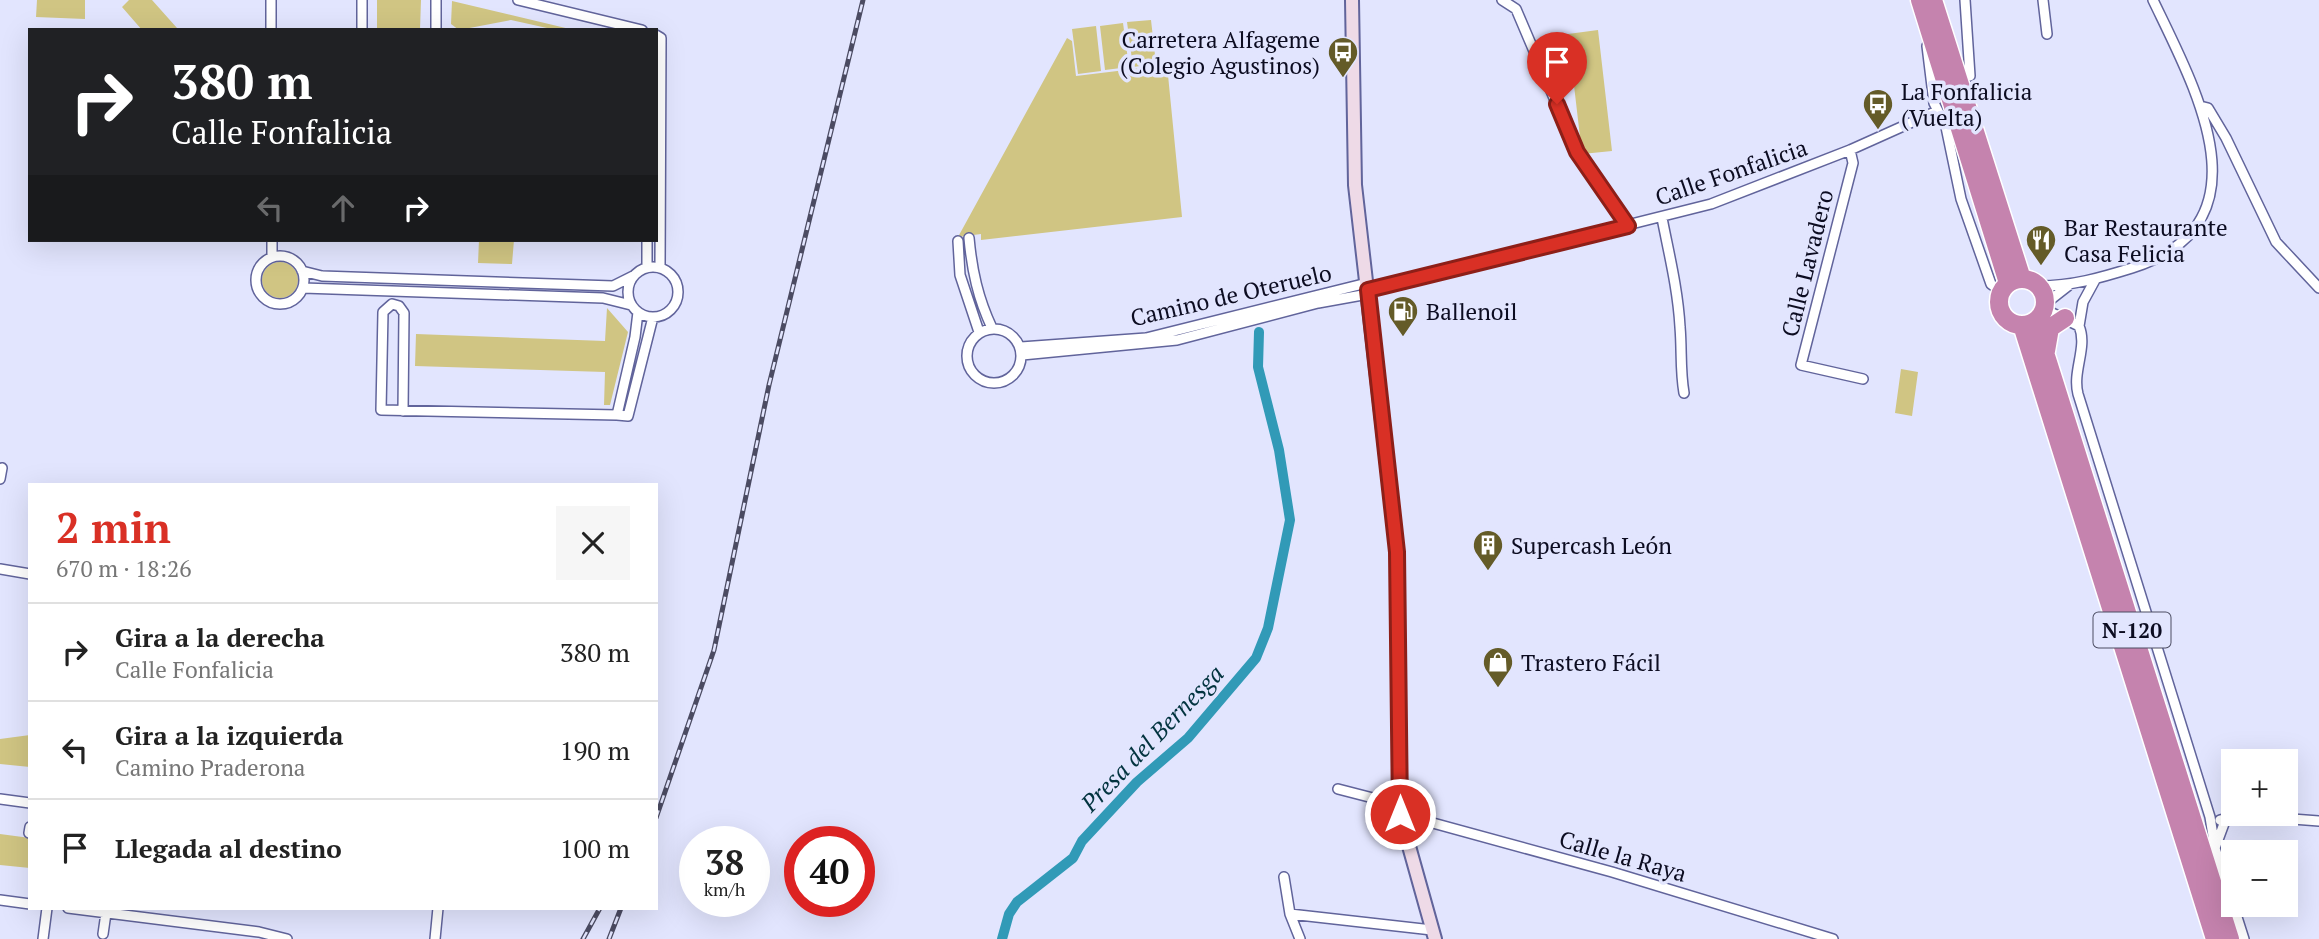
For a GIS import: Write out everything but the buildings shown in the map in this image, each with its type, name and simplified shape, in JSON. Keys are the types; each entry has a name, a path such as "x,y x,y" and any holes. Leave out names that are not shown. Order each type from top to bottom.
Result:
{"highway":[{"path":"1925,3 2010,284"},
{"path":"2010,284 2039,286"},
{"path":"2010,284 1998,302 2001,313 2010,322 2036,315"},
{"name":"N-120","path":"2039,286 2036,315 2046,358 2230,939"},
{"name":"N-120","path":"2036,315 2215,939"},
{"path":"2046,358 2050,328 2072,322"}],"street":[{"path":"271,0 271,28"},
{"path":"362,0 362,28"},
{"path":"436,0 436,28"},
{"path":"518,0 634,28"},
{"path":"1290,914 1434,934 1400,810 1397,552 1353,164 1352,0"},
{"path":"1502,0 1516,9 1577,152 1628,226"},
{"path":"1965,0 1969,76"},
{"path":"2043,0 2048,34"},
{"path":"2039,286 2068,286 2157,258 2182,241 2199,220 2209,197 2214,164 2200,106 2180,56 2152,0"},
{"path":"1925,3 1937,111 1947,127 1965,214 1991,284 2010,284"},
{"path":"658,36 662,37 660,267"},
{"path":"2200,106 2208,108 2227,138 2276,242 2319,288"},
{"name":"Calle Fonfalicia","path":"1367,289 1711,204 1850,150 1937,111"},
{"name":"Calle Lavadero","path":"1850,150 1853,163 1801,365 1863,379"},
{"path":"1661,218 1675,281 1680,328 1679,370 1684,393"},
{"path":"969,238 972,273 979,301 992,328"},
{"path":"958,241 960,275 979,332"},
{"path":"272,242 272,257"},
{"path":"647,242 647,267"},
{"path":"302,271 303,288 295,299 282,305 262,298 255,278 261,265 272,257 290,258 302,271 322,276 613,286 647,267 660,267 667,270 677,283 678,299 668,313 653,317 603,298 303,288"},
{"path":"617,415 635,337 634,308 627,290 632,276"},
{"path":"2072,322 2096,279"},
{"path":"2036,315 2068,286"},
{"name":"Camino de Oteruelo","path":"1021,351 1146,338 1367,289"},
{"path":"402,411 404,313 399,306 392,304 383,312 381,410 402,411 617,415 628,416 653,317"},
{"path":"2036,315 2072,322 2082,334 2076,366 2078,394 2210,817 2215,848 2244,939"},
{"path":"992,328 1004,330 1014,337 1021,351 1020,366 1004,382 992,384 981,380 967,362 971,340 979,332 992,328"},
{"path":"0,479 2,468"},
{"path":"0,569 28,574"},
{"name":"Calle la Raya","path":"1338,789 1400,810 1833,939"},
{"path":"0,799 28,803"},
{"path":"2210,817 2221,820"},
{"path":"2298,819 2319,821"},
{"path":"2215,848 2223,826"},
{"path":"1284,877 1290,914 1300,939"},
{"path":"0,900 28,904"},
{"path":"43,939 47,910"},
{"path":"83,910 127,912 259,932 287,939"},
{"path":"435,939 438,910"},
{"path":"103,934 106,913"}],"shaded area":[{"path":"37,0 85,0 85,19 36,17"},
{"path":"129,0 152,0 177,28 140,28 122,7"},
{"path":"377,0 421,0 420,28 377,28"},
{"path":"452,1 566,28 547,28 511,20 469,28 456,28 451,24"},
{"path":"1151,20 1156,64 1133,67 1127,22"},
{"path":"1123,23 1129,67 1105,70 1100,26"},
{"path":"1096,26 1101,71 1078,74 1072,29"},
{"path":"1598,30 1612,151 1582,154 1568,34"},
{"path":"1067,38 1072,41 1076,76 1167,65 1182,217 981,240 981,234 958,237"},
{"path":"479,242 514,242 512,264 478,263"},
{"path":"280,262 293,267 298,280 293,293 280,298 267,293 262,280 267,267"},
{"path":"607,308 628,332 610,405 604,405 605,372 415,366 416,334 605,341"},
{"path":"1901,369 1918,372 1912,416 1895,413"},
{"path":"28,735 28,767 0,764 0,739"},
{"path":"0,834 28,838 28,868 0,865"}],"waterway":[{"name":"Presa del Bernesga","path":"1002,939 1009,914 1017,902 1073,858 1082,841 1137,782 1188,738 1256,658 1268,628 1290,520 1279,450 1258,367 1259,332"}],"railway":[{"path":"658,812 714,650 769,385 863,0"},
{"path":"583,939 599,910"},
{"path":"609,939 620,910"}],"place":[{"name":"Carretera Alfageme (Colegio Agustinos)","path":"1343,79"},
{"name":"La Fonfalicia (Vuelta)","path":"1878,131"},
{"name":"Bar Restaurante Casa Felicia","path":"2041,267"},
{"name":"Ballenoil","path":"1403,338"},
{"name":"Supercash León","path":"1488,572"},
{"name":"Trastero Fácil","path":"1498,689"}],"route":[{"path":"1400,814 1397,552 1368,290 1628,226 1577,152 1557,104"}]}
